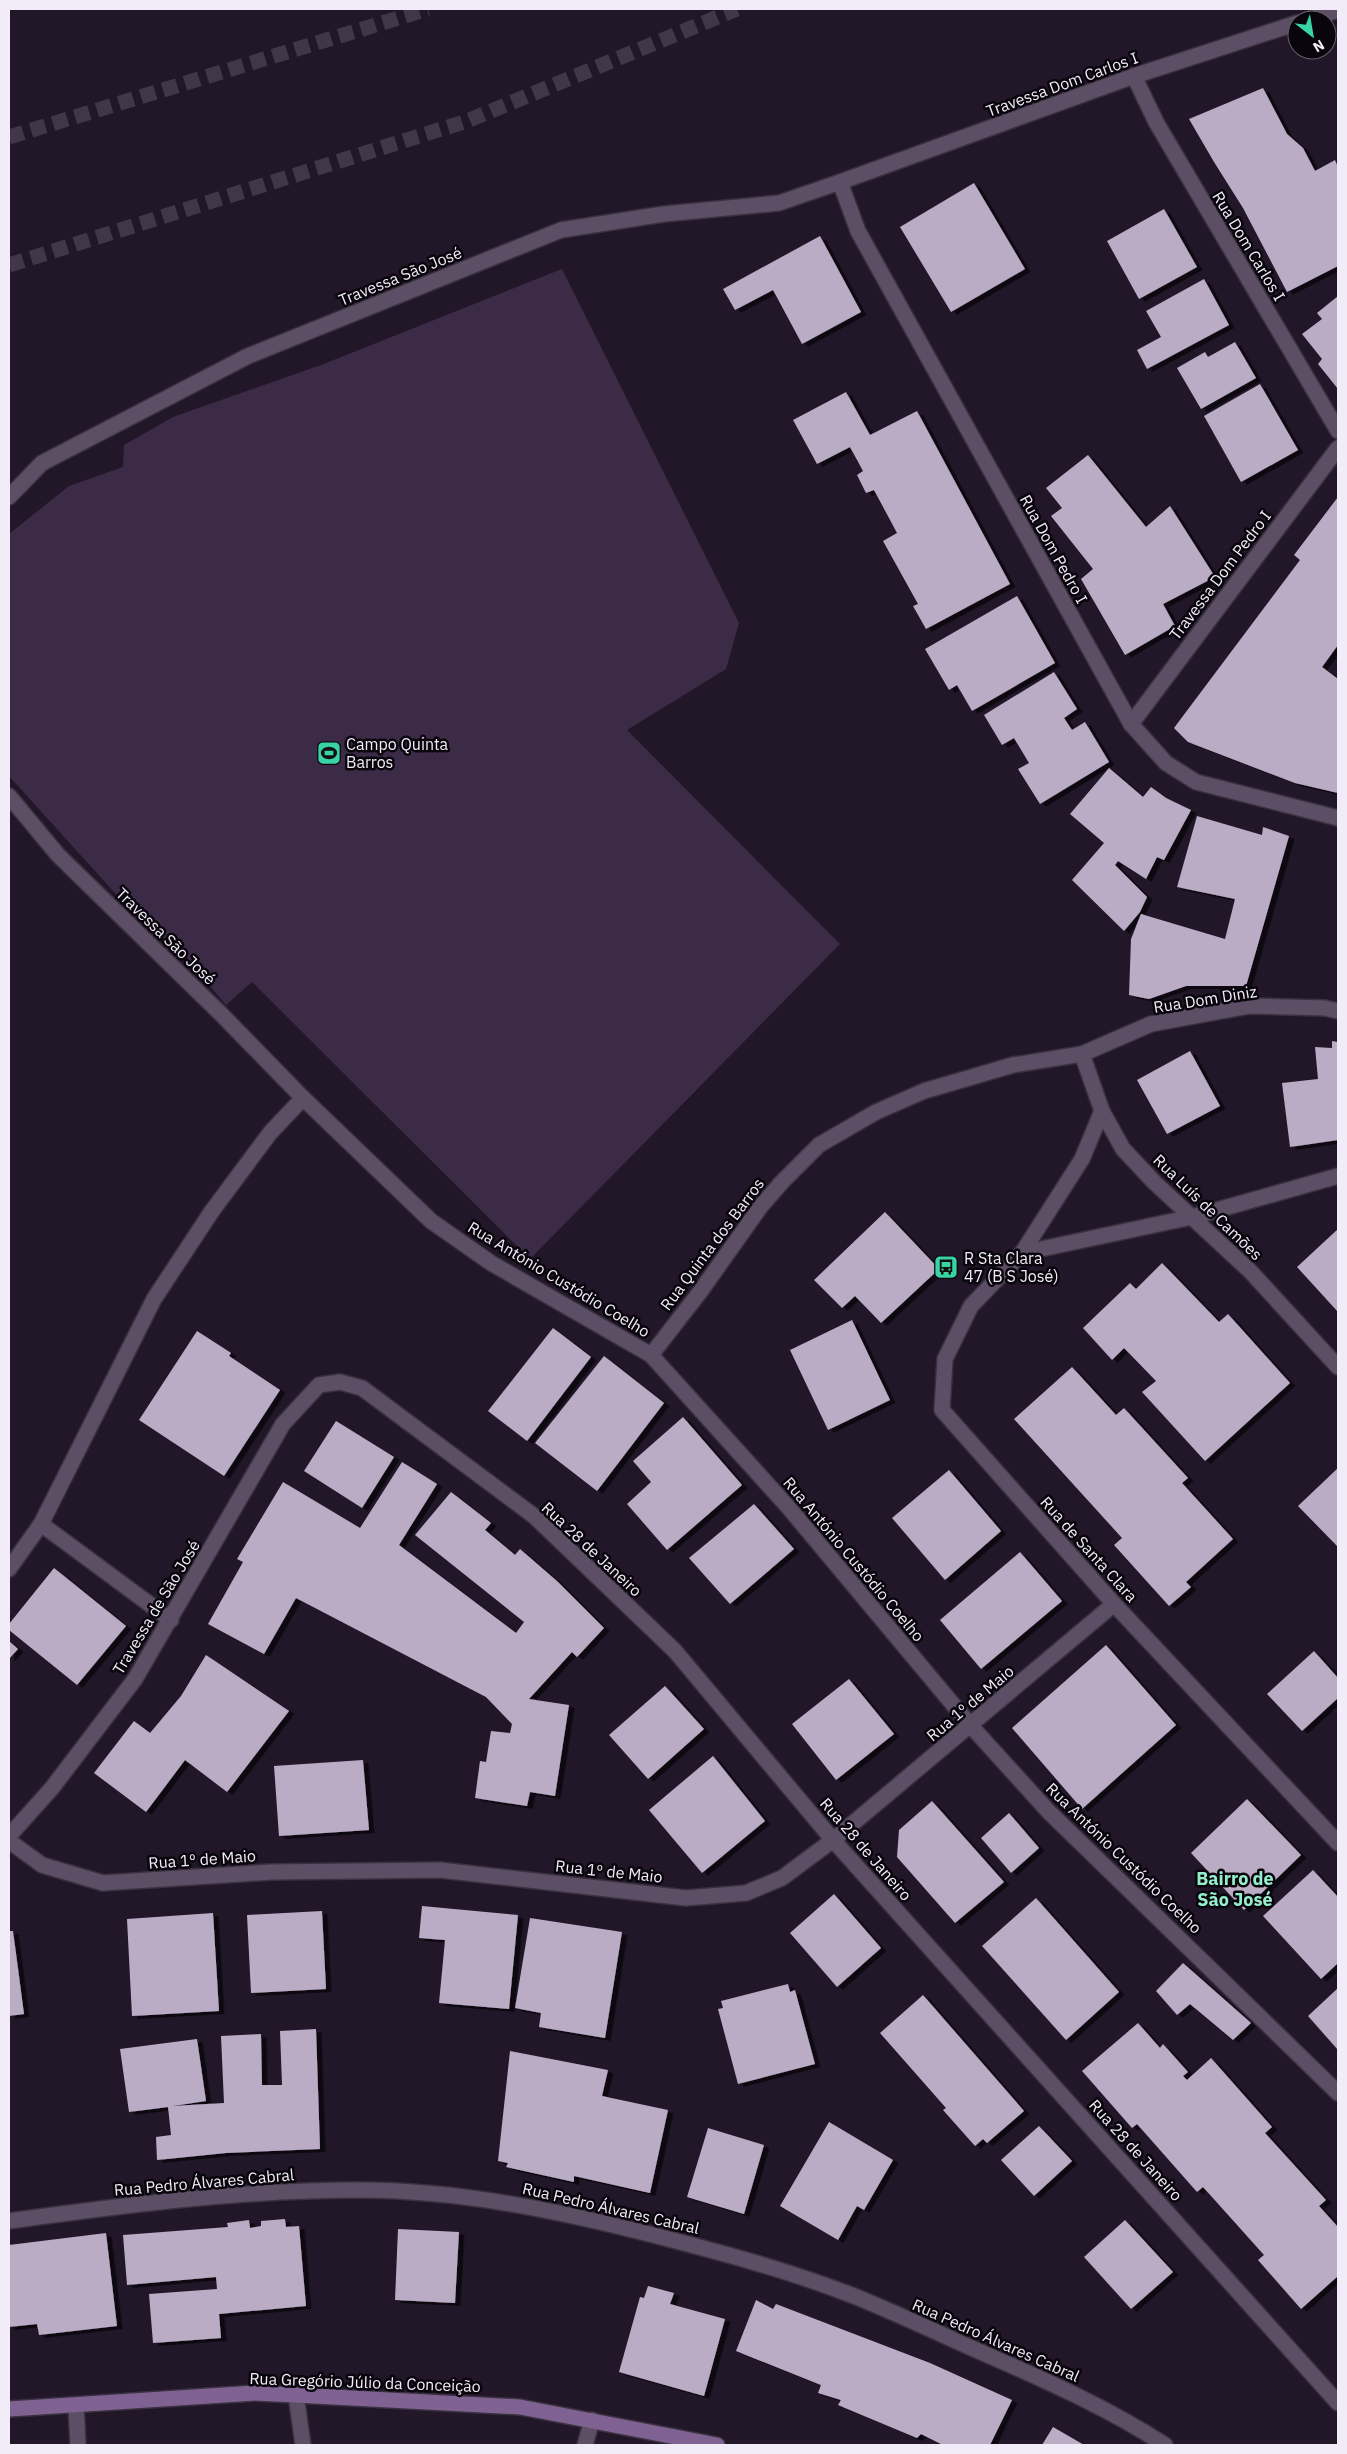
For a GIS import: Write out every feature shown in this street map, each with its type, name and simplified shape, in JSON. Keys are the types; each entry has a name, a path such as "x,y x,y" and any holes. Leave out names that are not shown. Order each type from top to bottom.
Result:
{"street":[{"name":"Travessa Dom Carlos I","path":"840,182 1134,76 1287,26"},
{"name":"Rua Dom Carlos I","path":"1134,76 1156,122 1338,431"},
{"name":"Travessa São José","path":"9,497 42,463 248,356 561,230 664,214 779,203 840,182"},
{"name":"Rua Dom Pedro I","path":"840,182 858,231 1132,724 1166,763 1196,782 1338,818"},
{"name":"Travessa Dom Pedro I","path":"1132,724 1338,448"},
{"name":"Travessa São José","path":"9,796 58,856 303,1098"},
{"name":"Rua Dom Diniz","path":"1082,1054 1151,1024 1249,1006 1325,1008 1338,1011"},
{"name":"Rua Luís de Camões","path":"1082,1054 1102,1111 1123,1149 1192,1218 1250,1271 1338,1368"},
{"name":"Rua Quinta dos Barros","path":"652,1355 700,1292 761,1206 819,1145 876,1112 924,1091 1013,1065 1082,1054"},
{"name":"Rua António Custódio Coelho","path":"303,1098 431,1221 491,1263 652,1355 788,1508 971,1726 1049,1812 1338,2093"},
{"path":"9,1569 41,1524 154,1299 212,1211 270,1133 303,1098"},
{"name":"Rua de Santa Clara","path":"1102,1111 1082,1160 1022,1253 971,1306 945,1359 942,1410 1114,1604 1338,1843"},
{"path":"1022,1253 1192,1218 1338,1176"},
{"name":"Rua 28 de Janeiro","path":"319,1385 340,1382 362,1388 534,1516 675,1651 834,1840 1338,2403"},
{"name":"Travessa de São José","path":"9,1836 52,1788 135,1679 171,1620 283,1424 319,1385"},
{"path":"41,1524 171,1620"},
{"name":"Rua 1º de Maio","path":"9,1841 42,1865 104,1883 271,1872 440,1870 686,1898 746,1893 782,1878 834,1840 1114,1604"},
{"name":"Rua Pedro Álvares Cabral","path":"9,2221 112,2206 247,2193 360,2190 429,2193 500,2200 609,2224 740,2257 854,2296 1051,2382 1138,2428 1165,2445"},
{"name":"Rua Gregório Júlio da Conceição","path":"9,2409 255,2394 296,2395 520,2407 717,2445"},
{"path":"296,2395 303,2445"},
{"path":"76,2405 78,2445"},
{"path":"585,2445 592,2420"}],"shaded area":[{"name":"Campo Quinta Barros","path":"562,269 739,623 726,669 627,730 840,944 530,1259 252,982 226,1005 177,947 152,934 9,776 9,534 69,486 123,467 124,445 173,417 321,365"}],"building":[{"path":"1263,88 1287,134 1303,148 1315,171 1335,160 1338,167 1338,266 1287,292 1243,208 1189,119"},
{"path":"974,183 1025,269 951,312 900,227"},
{"path":"1164,209 1197,267 1139,299 1107,241"},
{"path":"820,236 861,312 802,344 773,290 735,310 723,289"},
{"path":"1204,279 1229,325 1147,369 1137,350 1161,337 1146,311"},
{"path":"1338,296 1338,389 1318,364 1322,359 1302,334 1322,319 1317,313"},
{"path":"1235,342 1256,378 1201,409 1177,368 1205,352 1208,357"},
{"path":"1260,384 1298,450 1241,482 1204,416"},
{"path":"846,392 870,435 917,411 1010,584 926,629 913,606 918,604 883,541 897,533 874,490 866,493 857,475 863,471 850,447 817,464 793,420"},
{"path":"1088,455 1146,527 1170,506 1215,577 1163,604 1175,626 1125,655 1081,579 1093,569 1051,516 1062,508 1046,488"},
{"path":"1338,497 1338,645 1322,667 1338,679 1338,793 1295,783 1188,742 1174,728 1300,560 1294,555"},
{"path":"1017,596 1055,663 972,711 957,685 949,690 925,649"},
{"path":"1054,672 1077,709 1064,718 1072,730 1085,722 1109,762 1040,804 1018,769 1029,763 1014,738 1002,745 984,715"},
{"path":"1109,768 1143,797 1151,787 1166,798 1191,810 1164,860 1157,857 1146,879 1118,861 1115,865 1147,897 1140,912 1124,931 1072,880 1104,843 1070,814"},
{"path":"1197,816 1262,835 1263,827 1289,836 1246,986 1186,986 1149,999 1129,995 1131,939 1141,914 1225,939 1235,899 1177,887"},
{"path":"1332,1041 1338,1042 1338,1140 1290,1147 1282,1083 1318,1079 1315,1047 1332,1048"},
{"path":"1190,1051 1220,1106 1167,1134 1137,1080"},
{"path":"885,1212 939,1269 881,1323 855,1296 842,1308 814,1280"},
{"path":"1338,1229 1338,1312 1297,1267"},
{"path":"1162,1263 1219,1322 1228,1314 1290,1383 1205,1461 1142,1392 1156,1381 1124,1348 1112,1360 1083,1328 1130,1283 1136,1289"},
{"path":"852,1320 890,1400 828,1430 790,1350"},
{"path":"553,1328 591,1357 527,1441 488,1411"},
{"path":"197,1331 231,1353 229,1356 280,1390 224,1476 139,1420"},
{"path":"604,1356 664,1403 597,1491 535,1443"},
{"path":"1072,1367 1116,1415 1124,1408 1188,1478 1182,1483 1233,1539 1186,1582 1191,1587 1169,1606 1114,1545 1122,1538 1014,1419"},
{"path":"683,1417 742,1485 667,1550 627,1504 651,1482 633,1461"},
{"path":"336,1421 394,1457 362,1508 304,1471"},
{"path":"402,1462 437,1484 399,1545 516,1633 524,1622 415,1535 451,1492 491,1523 485,1530 515,1555 520,1549 558,1582 604,1628 577,1657 572,1652 529,1699 569,1705 555,1796 530,1792 527,1806 475,1798 480,1761 486,1762 491,1731 510,1733 512,1724 486,1697 296,1598 264,1654 208,1624 243,1562 237,1559 283,1482 360,1528"},
{"path":"1338,1468 1338,1547 1298,1506"},
{"path":"949,1470 1001,1531 945,1580 892,1518"},
{"path":"754,1504 794,1549 730,1604 689,1558"},
{"path":"1020,1552 1062,1601 981,1669 940,1620"},
{"path":"54,1568 126,1626 77,1685 9,1630 9,1624"},
{"path":"9,1641 18,1649 9,1659"},
{"path":"1106,1645 1176,1725 1082,1809 1012,1728"},
{"path":"1314,1651 1338,1678 1338,1698 1302,1731 1267,1694"},
{"path":"206,1655 289,1711 227,1792 185,1760 146,1812 94,1773 134,1721 150,1733 181,1696"},
{"path":"849,1679 894,1734 836,1780 792,1724"},
{"path":"665,1686 704,1729 648,1779 609,1735"},
{"path":"713,1756 765,1821 702,1873 649,1810"},
{"path":"363,1760 369,1830 279,1836 274,1766"},
{"path":"1247,1799 1301,1855 1244,1910 1191,1853"},
{"path":"932,1801 1004,1882 955,1923 897,1857 899,1830"},
{"path":"1009,1813 1039,1848 1011,1873 981,1838"},
{"path":"1313,1870 1338,1897 1338,1963 1321,1979 1263,1916"},
{"path":"834,1894 881,1948 837,1987 790,1933"},
{"path":"1036,1898 1119,1992 1066,2040 982,1946"},
{"path":"422,1906 518,1915 509,2009 439,2003 445,1940 419,1938"},
{"path":"322,1911 326,1989 251,1993 247,1915"},
{"path":"213,1913 219,2011 132,2016 127,1919"},
{"path":"530,1918 622,1932 605,2038 539,2027 541,2013 515,2008"},
{"path":"9,1931 13,1931 24,2014 9,2016"},
{"path":"1183,1963 1251,2023 1233,2040 1190,2004 1177,2015 1156,1991"},
{"path":"788,1984 790,1992 795,1990 815,2064 738,2084 718,2009 723,2008 721,2001"},
{"path":"1338,1988 1338,2050 1308,2016"},
{"path":"923,1995 1024,2111 987,2143 983,2139 975,2146 943,2110 946,2108 880,2033"},
{"path":"1138,2023 1160,2048 1163,2044 1188,2072 1183,2076 1187,2080 1211,2058 1272,2127 1265,2133 1326,2200 1319,2206 1338,2227 1338,2276 1301,2309 1258,2260 1264,2255 1203,2187 1197,2192 1137,2124 1132,2128 1082,2071"},
{"path":"316,2029 320,2149 226,2153 157,2160 156,2137 171,2135 168,2107 129,2112 120,2049 197,2039 206,2101 173,2106 224,2103 221,2036 261,2034 262,2085 282,2085 280,2031"},
{"path":"510,2051 608,2070 602,2096 668,2110 650,2193 574,2176 574,2182 506,2167 508,2163 498,2161"},
{"path":"829,2122 893,2160 864,2210 857,2206 838,2240 780,2206"},
{"path":"1039,2126 1072,2161 1034,2196 1001,2160"},
{"path":"708,2128 764,2145 744,2214 687,2197"},
{"path":"285,2219 286,2227 299,2226 306,2306 219,2314 221,2338 153,2343 149,2294 217,2289 216,2277 127,2285 123,2235 228,2227 227,2223 249,2220 250,2228 261,2226 261,2221"},
{"path":"1125,2220 1173,2272 1131,2309 1084,2257"},
{"path":"398,2229 459,2232 455,2303 395,2300"},
{"path":"106,2233 117,2326 39,2335 37,2324 9,2327 9,2245"},
{"path":"648,2286 674,2293 670,2304 725,2319 704,2396 619,2372 640,2297 644,2298"},
{"path":"756,2300 773,2309 776,2304 930,2363 1012,2400 990,2445 943,2445 921,2434 917,2438 838,2405 841,2400 818,2393 821,2385 736,2351"},
{"path":"1053,2427 1084,2445 1042,2445"}],"tunnel":[{"path":"9,137 428,9"},
{"path":"9,265 467,121 737,9"}],"place":[{"name":"Campo Quinta Barros","path":"329,753"},
{"name":"R Sta Clara 47 (B S José)","path":"946,1267"}],"district":[{"name":"Bairro de São José","path":"1235,1889"}]}
